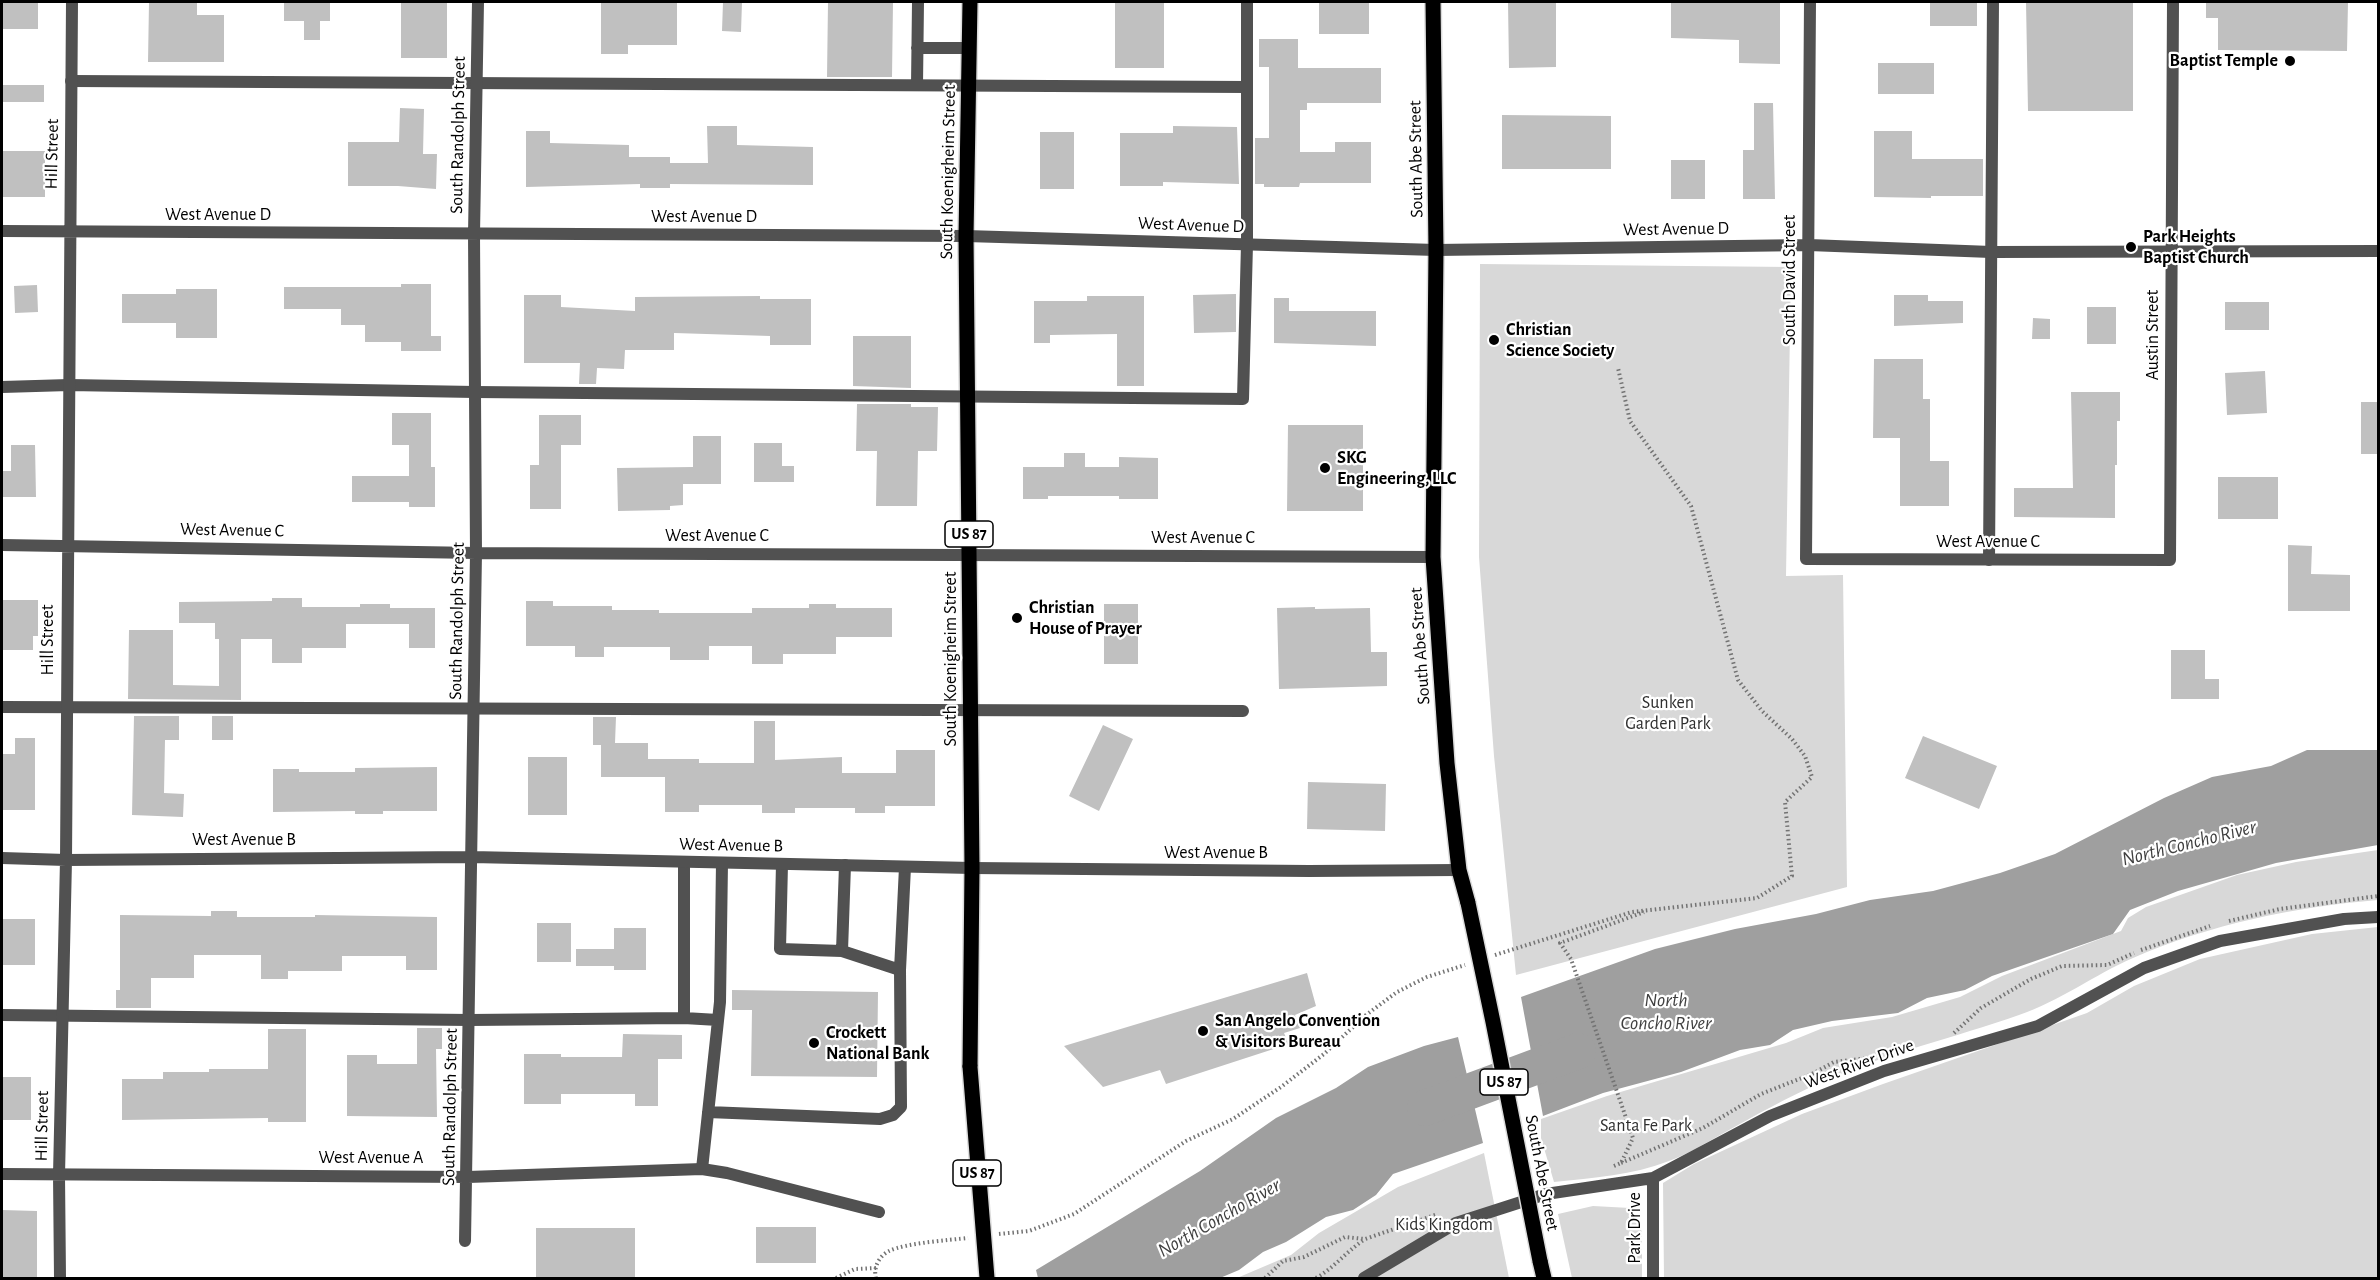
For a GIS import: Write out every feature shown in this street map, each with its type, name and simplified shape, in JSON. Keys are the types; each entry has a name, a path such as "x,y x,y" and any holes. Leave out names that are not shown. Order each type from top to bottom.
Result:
{"main road":[{"name":"South Koenigheim Street","path":"970,2 966,236 972,868 970,1067 987,1278"},
{"name":"South Abe Street","path":"1433,2 1436,250 1433,557 1447,763 1459,870 1468,903 1544,1278"}],"street":[{"name":"Hill Street","path":"60,1278 59,1175 66,860 72,2"},
{"name":"South Randolph Street","path":"465,1241 468,1177 476,553 474,234 478,2"},
{"path":"917,85 918,2"},
{"path":"2,387 69,385 475,392 1243,399 1247,2"},
{"name":"South David Street","path":"1806,559 1810,2"},
{"path":"1989,560 1993,2"},
{"name":"Austin Street","path":"2170,560 2173,2"},
{"path":"917,48 969,48"},
{"path":"71,81 1246,87"},
{"name":"West Avenue D","path":"2,231 966,236 1436,250 1809,245 1991,252 2379,251"},
{"name":"West Avenue C","path":"2,546 67,545 476,553 1433,557"},
{"name":"West Avenue C","path":"1806,559 2170,560"},
{"path":"2,707 1242,711"},
{"name":"West Avenue B","path":"2,858 66,860 472,856 972,868 1459,870"},
{"path":"684,862 684,1018"},
{"path":"702,1169 718,1020 722,863"},
{"path":"782,864 780,949 842,951 900,970"},
{"path":"842,951 845,865"},
{"path":"708,1112 880,1119 893,1115 901,1107 900,970 905,867"},
{"name":"West River Drive","path":"1364,1278 1455,1223 1546,1194 1653,1178 1770,1116 1874,1075 2038,1026 2144,968 2220,941 2344,919 2379,916"},
{"path":"2,1015 718,1020"},
{"name":"West Avenue A","path":"2,1174 468,1177 702,1169 728,1173 879,1212"},
{"name":"Park Drive","path":"1653,1178 1653,1278"}],"path":[{"path":"2226,922 2280,909 2379,896"},
{"path":"1621,1164 1633,1138 1572,959 1560,943 1649,910"},
{"path":"1947,1035 1958,1032 1981,1008 2031,979 2062,966 2107,965 2145,948 2215,924"},
{"path":"1611,1167 1703,1128 1761,1094 1812,1074 1834,1062 1874,1058"},
{"path":"1316,1278 1327,1272 1348,1251 1365,1239 1439,1213"},
{"path":"1264,1278 1283,1261 1304,1257 1345,1237 1365,1239"},
{"path":"837,1278 855,1269 876,1268"}],"green space":[{"name":"Sunken Garden Park","path":"1480,264 1791,267 1786,576 1843,575 1847,887 1516,975 1494,756 1479,557"},
{"name":"Santa Fe Park","path":"2378,850 2378,900 2284,912 2223,927 2162,946 2104,972 2034,1009 1920,1046 1822,1082 1669,1161 1627,1173 1554,1182 1541,1138 1541,1119 1607,1096 1786,1043 1823,1028 1892,1017 1960,997 2002,976 2121,931 2128,918 2146,907 2237,875 2296,862"},
{"path":"2378,927 2378,1278 1664,1278 1663,1183 1694,1164 1802,1114 2087,1013 2134,986 2200,959 2312,934"},
{"name":"Kids Kingdom","path":"1484,1153 1509,1278 1237,1278 1291,1255 1319,1233 1398,1187"},
{"path":"1593,1206 1630,1208 1642,1232 1642,1278 1572,1278 1558,1214"}],"water":[{"name":"North Concho River","path":"2307,750 2378,750 2378,845 2276,863 2178,891 2130,910 2113,934 1992,976 1965,990 1927,998 1898,1013 1832,1021 1793,1030 1770,1045 1740,1050 1681,1072 1603,1093 1543,1116 1521,997 1655,949 1870,900 1933,891 2000,873 2055,854 2164,798 2212,777 2271,766"},
{"name":"North Concho River","path":"1458,1037 1483,1143 1393,1174 1376,1195 1353,1210 1326,1217 1286,1242 1263,1252 1239,1270 1220,1278 1038,1278 1036,1270 1200,1171 1276,1118 1336,1088 1368,1067 1424,1046"}],"building":[{"path":"2,2 38,2 38,29 2,29"},
{"path":"149,2 197,2 197,15 224,15 224,62 148,62"},
{"path":"284,2 330,2 330,21 320,21 320,40 304,40 304,21 284,21"},
{"path":"401,2 447,2 447,58 401,58"},
{"path":"601,2 677,2 677,45 628,45 628,54 601,54"},
{"path":"723,2 742,2 741,32 722,31"},
{"path":"828,2 893,2 892,77 827,77"},
{"path":"1115,2 1164,2 1164,68 1115,68"},
{"path":"1319,2 1369,2 1369,34 1319,34"},
{"path":"1508,2 1556,2 1556,67 1509,68"},
{"path":"1671,2 1780,2 1780,64 1739,63 1739,40 1671,38"},
{"path":"1930,2 1977,2 1977,26 1930,26"},
{"path":"2026,2 2133,2 2133,111 2028,111"},
{"path":"2206,2 2348,2 2347,51 2218,50 2218,18 2206,18"},
{"path":"1259,39 1298,39 1298,68 1381,68 1381,103 1307,103 1307,110 1300,110 1300,152 1335,152 1335,142 1371,142 1371,183 1300,183 1299,187 1264,187 1264,184 1255,184 1255,138 1269,138 1269,67 1259,67"},
{"path":"1878,63 1934,63 1934,94 1878,94"},
{"path":"2,85 44,85 44,102 2,102"},
{"path":"1754,103 1773,103 1775,199 1743,199 1743,150 1754,150"},
{"path":"400,108 424,109 423,154 437,154 436,189 348,186 348,142 399,142"},
{"path":"1502,115 1611,116 1611,169 1502,169"},
{"path":"707,126 737,126 737,145 813,147 813,185 670,184 670,188 640,188 640,184 526,187 526,131 550,131 550,143 629,145 629,157 670,157 670,163 708,163"},
{"path":"1173,126 1237,127 1239,184 1163,182 1163,186 1120,186 1120,133 1173,133"},
{"path":"1874,131 1912,131 1912,159 1983,159 1983,196 1874,197"},
{"path":"1040,132 1074,132 1074,189 1040,189"},
{"path":"2,151 45,151 45,197 2,197"},
{"path":"1671,160 1705,160 1705,199 1671,199"},
{"path":"401,284 431,284 431,336 441,336 441,351 401,351 401,342 365,342 365,325 341,325 341,309 284,309 284,287 401,287"},
{"path":"37,285 38,312 15,313 14,286"},
{"path":"176,289 217,289 217,338 176,338 176,323 122,323 122,294 176,294"},
{"path":"1236,294 1236,332 1194,333 1193,295"},
{"path":"524,295 561,295 561,307 635,311 635,297 760,296 760,299 811,299 811,345 770,345 770,336 674,333 674,350 625,350 624,369 597,368 596,384 579,384 580,363 524,363"},
{"path":"1894,295 1928,295 1928,301 1963,301 1963,323 1894,326"},
{"path":"1087,296 1144,296 1144,386 1117,386 1117,334 1050,335 1050,343 1034,343 1034,301 1087,301"},
{"path":"1274,298 1289,298 1289,311 1376,311 1376,346 1274,343"},
{"path":"2225,302 2269,302 2269,330 2225,330"},
{"path":"2087,307 2116,307 2116,344 2087,344"},
{"path":"2033,318 2050,319 2050,339 2032,339"},
{"path":"853,336 911,336 911,388 853,386"},
{"path":"1874,359 1923,359 1923,399 1930,399 1930,461 1949,461 1949,506 1900,506 1900,438 1873,438"},
{"path":"2265,371 2267,413 2227,415 2225,373"},
{"path":"2071,392 2120,392 2120,421 2117,421 2117,465 2115,465 2115,518 2014,517 2014,488 2073,488"},
{"path":"2361,402 2379,402 2379,454 2361,454"},
{"path":"857,404 911,404 911,407 938,407 937,451 918,451 917,506 876,506 877,451 856,451"},
{"path":"392,413 431,413 431,467 435,467 435,507 409,507 409,502 352,502 352,476 409,476 409,445 392,445"},
{"path":"539,415 581,415 581,445 561,445 561,509 530,509 530,465 539,465"},
{"name":"SKG Engineering, LLC","path":"1288,425 1363,425 1363,511 1287,511"},
{"path":"693,436 721,436 721,484 683,484 683,505 670,506 670,510 618,511 617,468 693,467"},
{"path":"754,443 782,443 782,466 794,466 794,482 754,482"},
{"path":"11,445 35,445 36,497 2,497 2,471 11,471"},
{"path":"1064,453 1085,453 1085,467 1119,467 1119,457 1158,458 1158,499 1119,499 1119,496 1048,496 1048,499 1023,499 1023,467 1064,467"},
{"path":"2218,477 2278,477 2278,519 2218,519"},
{"path":"2288,545 2312,546 2311,574 2350,575 2350,611 2288,611"},
{"path":"272,598 302,598 302,607 360,607 360,604 390,604 390,608 435,608 435,648 409,648 409,624 346,624 346,648 302,648 302,663 272,663 272,639 241,639 241,700 128,699 129,630 173,630 173,685 219,686 219,639 215,639 215,623 179,623 179,602 272,601"},
{"path":"2,600 38,600 38,636 33,636 33,650 2,650"},
{"path":"526,601 553,601 553,606 612,606 612,610 659,610 659,613 752,613 752,608 809,608 809,604 836,604 836,608 892,608 892,637 836,637 836,654 783,654 783,664 752,664 752,646 709,646 709,660 670,660 670,647 604,647 604,657 575,657 575,646 526,646"},
{"path":"1104,604 1138,604 1138,664 1104,664"},
{"path":"1315,607 1315,609 1370,608 1371,652 1387,652 1387,686 1279,689 1277,608"},
{"path":"2171,650 2205,650 2205,679 2219,679 2219,699 2171,699"},
{"path":"134,716 179,716 179,740 165,740 164,793 184,794 183,817 132,815"},
{"path":"212,716 233,716 233,740 212,740"},
{"path":"593,717 616,717 615,743 648,743 648,759 699,759 699,763 754,763 754,721 775,721 775,760 842,757 842,773 896,773 896,750 935,750 935,806 885,806 885,813 855,813 855,808 795,808 795,813 762,813 762,805 699,805 699,812 665,812 665,777 601,777 601,745 593,745"},
{"path":"1103,725 1133,739 1099,811 1069,796"},
{"path":"1923,736 1997,766 1979,809 1905,778"},
{"path":"15,738 35,738 35,810 2,810 2,754 15,754"},
{"path":"528,757 567,757 567,815 528,815"},
{"path":"437,767 437,811 383,811 383,814 355,814 355,811 273,812 273,769 299,769 299,772 355,772 355,768"},
{"path":"1308,782 1386,784 1385,831 1307,829"},
{"path":"211,911 237,911 237,917 315,917 315,915 437,917 437,970 406,970 406,956 342,956 342,971 288,971 288,979 261,979 261,955 194,955 194,978 151,978 151,1008 116,1008 116,990 120,990 120,915 211,916"},
{"path":"2,919 35,919 35,965 2,965"},
{"path":"537,923 571,923 571,962 537,962"},
{"path":"614,928 646,928 646,970 614,970 614,966 576,966 576,949 614,949"},
{"name":"San Angelo Convention & Visitors Bureau","path":"1307,973 1316,1006 1295,1015 1300,1028 1284,1033 1289,1044 1166,1084 1160,1070 1103,1087 1064,1046"},
{"name":"Crockett National Bank","path":"732,990 878,992 877,1077 751,1076 752,1010 732,1010"},
{"path":"417,1028 442,1028 442,1049 436,1049 437,1117 347,1116 347,1055 377,1055 377,1064 417,1064"},
{"path":"268,1029 306,1029 306,1122 268,1122 268,1118 122,1120 122,1079 163,1079 163,1072 268,1069"},
{"path":"623,1034 682,1035 682,1059 658,1059 658,1106 635,1106 635,1094 561,1094 561,1104 524,1104 524,1054 561,1054 561,1057 622,1057"},
{"path":"2,1077 31,1077 31,1120 2,1120"},
{"path":"2,1210 37,1211 37,1278 2,1278"},
{"path":"756,1227 816,1227 816,1263 756,1263"},
{"path":"536,1228 635,1228 635,1278 536,1278"}],"waterway":[{"name":"North Concho River","path":"1425,1108 1578,1051"}],"place":[{"name":"Baptist Temple","path":"2290,61"},
{"name":"Park Heights Baptist Church","path":"2131,247"},
{"name":"Christian Science Society","path":"1494,340"},
{"name":"SKG Engineering, LLC","path":"1325,468"},
{"name":"Christian House of Prayer","path":"1017,618"},
{"name":"San Angelo Convention & Visitors Bureau","path":"1203,1031"},
{"name":"Crockett National Bank","path":"814,1043"}]}
